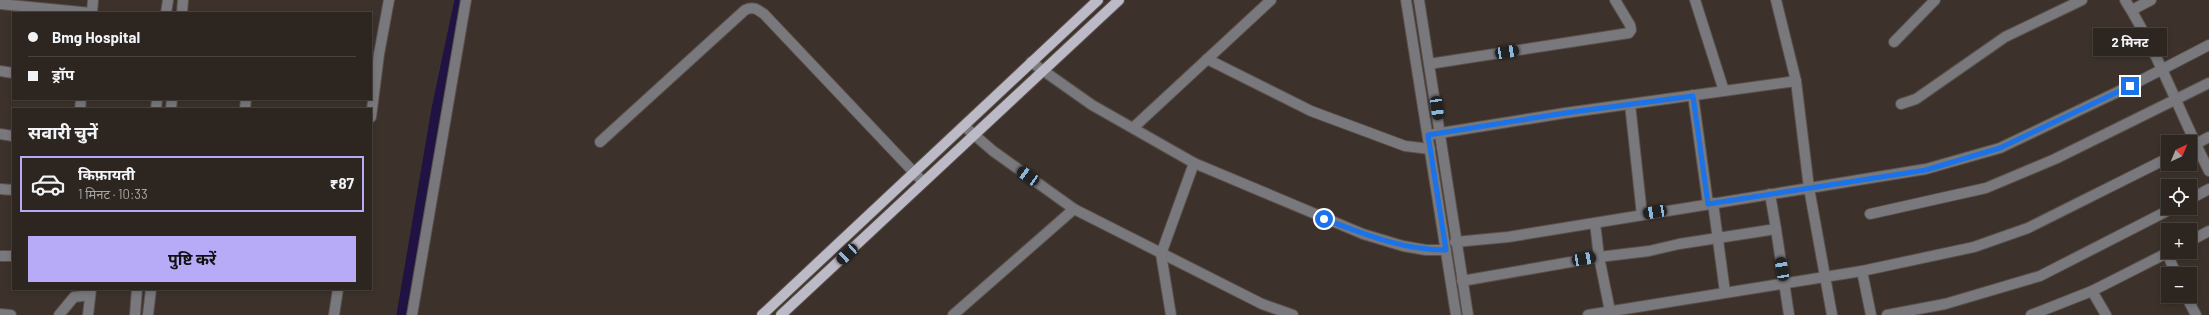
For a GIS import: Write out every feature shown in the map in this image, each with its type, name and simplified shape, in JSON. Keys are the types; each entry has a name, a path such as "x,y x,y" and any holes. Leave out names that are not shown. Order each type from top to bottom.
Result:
{"main road":[{"path":"762,315 1098,0"},
{"path":"781,315 1042,70 1119,0"}],"street":[{"path":"91,12 93,0"},
{"path":"166,12 168,0"},
{"path":"182,12 183,0"},
{"path":"372,108 375,54 390,0"},
{"path":"412,315 466,0"},
{"path":"1134,127 1271,0"},
{"path":"1406,0 1456,315"},
{"path":"1419,0 1440,133 1455,242 1468,315"},
{"path":"1429,64 1628,33 1631,30 1630,25 1615,0"},
{"path":"1695,0 1724,91"},
{"path":"1776,0 1796,81 1809,188 1832,315"},
{"path":"1894,42 1934,0"},
{"path":"1901,104 1920,96 2005,37 2082,0"},
{"path":"2125,0 2132,10 2163,70 2177,100 2189,135"},
{"path":"2132,10 2151,0"},
{"path":"0,4 81,12"},
{"path":"600,142 750,8 756,8 764,14 923,182"},
{"path":"1455,242 1508,237 1926,170 2000,148 2163,70 2209,45"},
{"path":"1207,59 1311,112 1405,146 1430,149"},
{"path":"1031,62 1092,104 1194,163 1363,234 1403,246 1426,250 1446,250"},
{"path":"0,71 12,73"},
{"path":"1428,135 1630,104 1796,81"},
{"path":"1870,214 1986,188 2055,159 2209,83"},
{"path":"1693,96 1718,238 1725,292"},
{"path":"1630,104 1642,215"},
{"path":"964,126 992,151 1074,209 1262,304 1293,315"},
{"path":"0,134 12,136"},
{"path":"2197,144 2209,137"},
{"path":"2197,152 2209,171"},
{"path":"1588,315 1862,270 1947,254 2008,236 2059,213 2161,162"},
{"path":"1172,315 1161,254 1194,163"},
{"path":"0,189 12,190"},
{"path":"2197,195 2209,189"},
{"path":"1770,194 1789,315"},
{"path":"953,315 1074,209"},
{"path":"1887,315 1944,304 2040,276 2161,214"},
{"path":"1595,222 1599,256 1610,311"},
{"path":"1462,281 1599,256 1649,250 1776,229"},
{"path":"2197,237 2209,231"},
{"path":"0,256 12,256"},
{"path":"2031,315 2092,290 2161,256"},
{"path":"1862,270 1870,315"},
{"path":"134,315 137,290"},
{"path":"148,315 151,290"},
{"path":"334,315 338,290"},
{"path":"2092,290 2106,315"},
{"path":"59,315 74,297 91,292 88,315"},
{"path":"2190,303 2196,315"},
{"path":"1262,304 1263,315"},
{"path":"0,314 11,315"}],"waterway":[{"path":"402,315 437,109 460,0"}],"route":[{"path":"1324,219 1363,234 1403,246 1426,250 1446,250 1428,135 1550,115 1693,96 1708,204 1809,188 1852,183 1926,170 2000,148 2130,86"}]}
